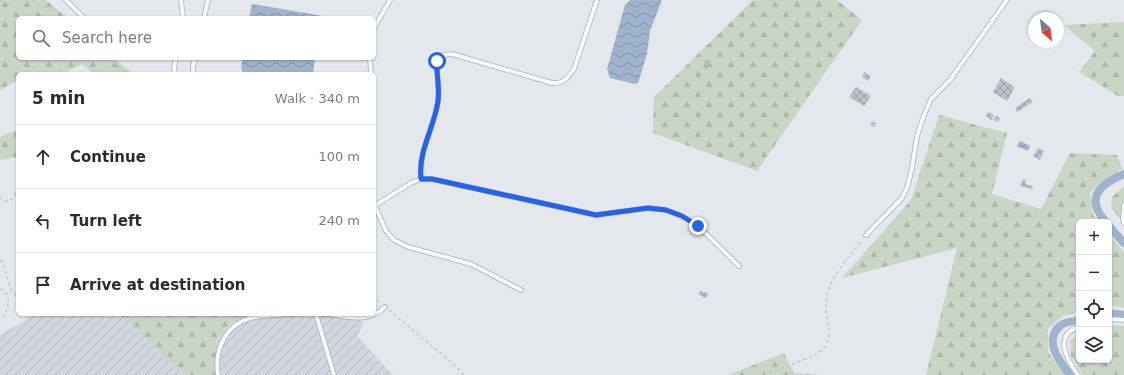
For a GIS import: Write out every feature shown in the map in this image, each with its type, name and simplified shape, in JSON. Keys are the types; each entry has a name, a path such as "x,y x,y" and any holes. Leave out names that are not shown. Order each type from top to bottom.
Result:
{"lane":[{"path":"66,0 82,16"},
{"path":"181,0 183,16"},
{"path":"204,16 208,0"},
{"path":"376,24 390,0"},
{"path":"421,179 421,157 438,102 439,85 437,61 444,55 452,54 560,84 568,78 574,69 597,0"},
{"path":"866,235 902,198 907,188 918,136 924,115 931,100 950,80 1007,0"},
{"path":"175,72 176,60"},
{"path":"193,72 195,60"},
{"path":"370,60 372,72"},
{"path":"376,205 411,183 421,179 432,179 596,215 648,208 666,210 682,216 698,226 739,266"},
{"path":"1124,205 1124,223"},
{"path":"376,208 386,231 394,240 408,247 471,264 522,290"},
{"path":"376,314 385,307"},
{"path":"218,375 217,359 220,345 224,336 241,321 255,317 267,316"},
{"path":"317,316 334,375"},
{"path":"343,316 362,318 372,316"},
{"path":"1112,319 1124,320"},
{"path":"1076,328 1071,330 1065,338 1064,348 1066,358 1078,375"}],"path":[{"path":"14,0 33,1 65,16"},
{"path":"112,60 125,72"},
{"path":"0,197 3,200 8,201 12,199 16,193"},
{"path":"764,375 775,369 813,356 822,351 827,344 829,336 826,304 828,291 833,278 866,235"},
{"path":"0,260 6,270 13,293 16,295"},
{"path":"0,289 3,290 8,296 8,306 5,316 0,320"},
{"path":"376,299 451,362 464,375"}],"shaded area":[{"path":"33,316 124,316 151,345 187,375 0,375 0,335"},
{"path":"248,316 361,316 363,325 357,336 393,375 220,375 217,339 229,324"}],"green space":[{"path":"0,0 46,0 65,16 16,16 16,60 116,60 131,72 92,72 82,64 66,72 16,72 16,81 0,90"},
{"path":"753,0 837,0 862,20 757,171 653,133 654,97"},
{"path":"1124,22 1124,96 1118,96 1079,72 1095,51 1064,25"},
{"path":"939,115 1007,133 992,194 1041,209 1070,153 1117,155 1122,169 1101,182 1090,193 1093,215 1096,219 1076,219 1076,313 1063,316 1048,329 1048,352 1065,375 926,375 957,248 842,278 911,200"},
{"path":"16,130 16,157 0,160 0,137"},
{"path":"1124,186 1124,223 1111,208 1112,197"},
{"path":"1112,238 1124,252 1124,308 1112,306"},
{"path":"124,316 248,316 229,324 217,339 220,375 187,375 151,345"},
{"path":"1112,325 1124,326 1124,375 1083,375 1071,356 1070,341 1076,336 1076,363 1112,363"},
{"path":"784,353 794,373 819,375 728,375"}],"water":[{"path":"630,0 662,0 650,31 647,54 638,83 635,84 610,78 607,69 625,5"},
{"path":"252,4 323,16 249,16"},
{"path":"243,60 315,60 313,72 242,72 241,67"},
{"path":"1020,141 1030,146 1028,151 1017,146"}],"building":[{"path":"706,60 710,61 707,69 703,67"},
{"path":"864,72 871,77 868,81 862,77"},
{"path":"1001,78 1015,87 1007,101 993,92"},
{"path":"856,87 871,96 864,106 849,97"},
{"path":"1030,98 1033,102 1017,112 1015,108"},
{"path":"988,112 994,115 992,120 986,116"},
{"path":"996,116 1000,118 998,122 993,120"},
{"path":"872,121 876,123 874,127 870,125"},
{"path":"1038,148 1044,151 1040,160 1033,156"},
{"path":"1023,179 1026,179 1025,184 1033,186 1032,189 1020,186"},
{"path":"700,291 708,293 706,298 699,295"}],"waterway":[{"path":"1104,219 1096,206 1098,193 1108,182 1124,174"},
{"path":"1112,229 1124,243"},
{"path":"1112,313 1124,315"},
{"path":"1070,375 1055,351 1053,337 1061,325 1076,320"}],"route":[{"path":"437,61 439,85 438,102 421,157 421,179 432,179 531,202 596,215 648,208 666,210 682,216 698,226"}]}
